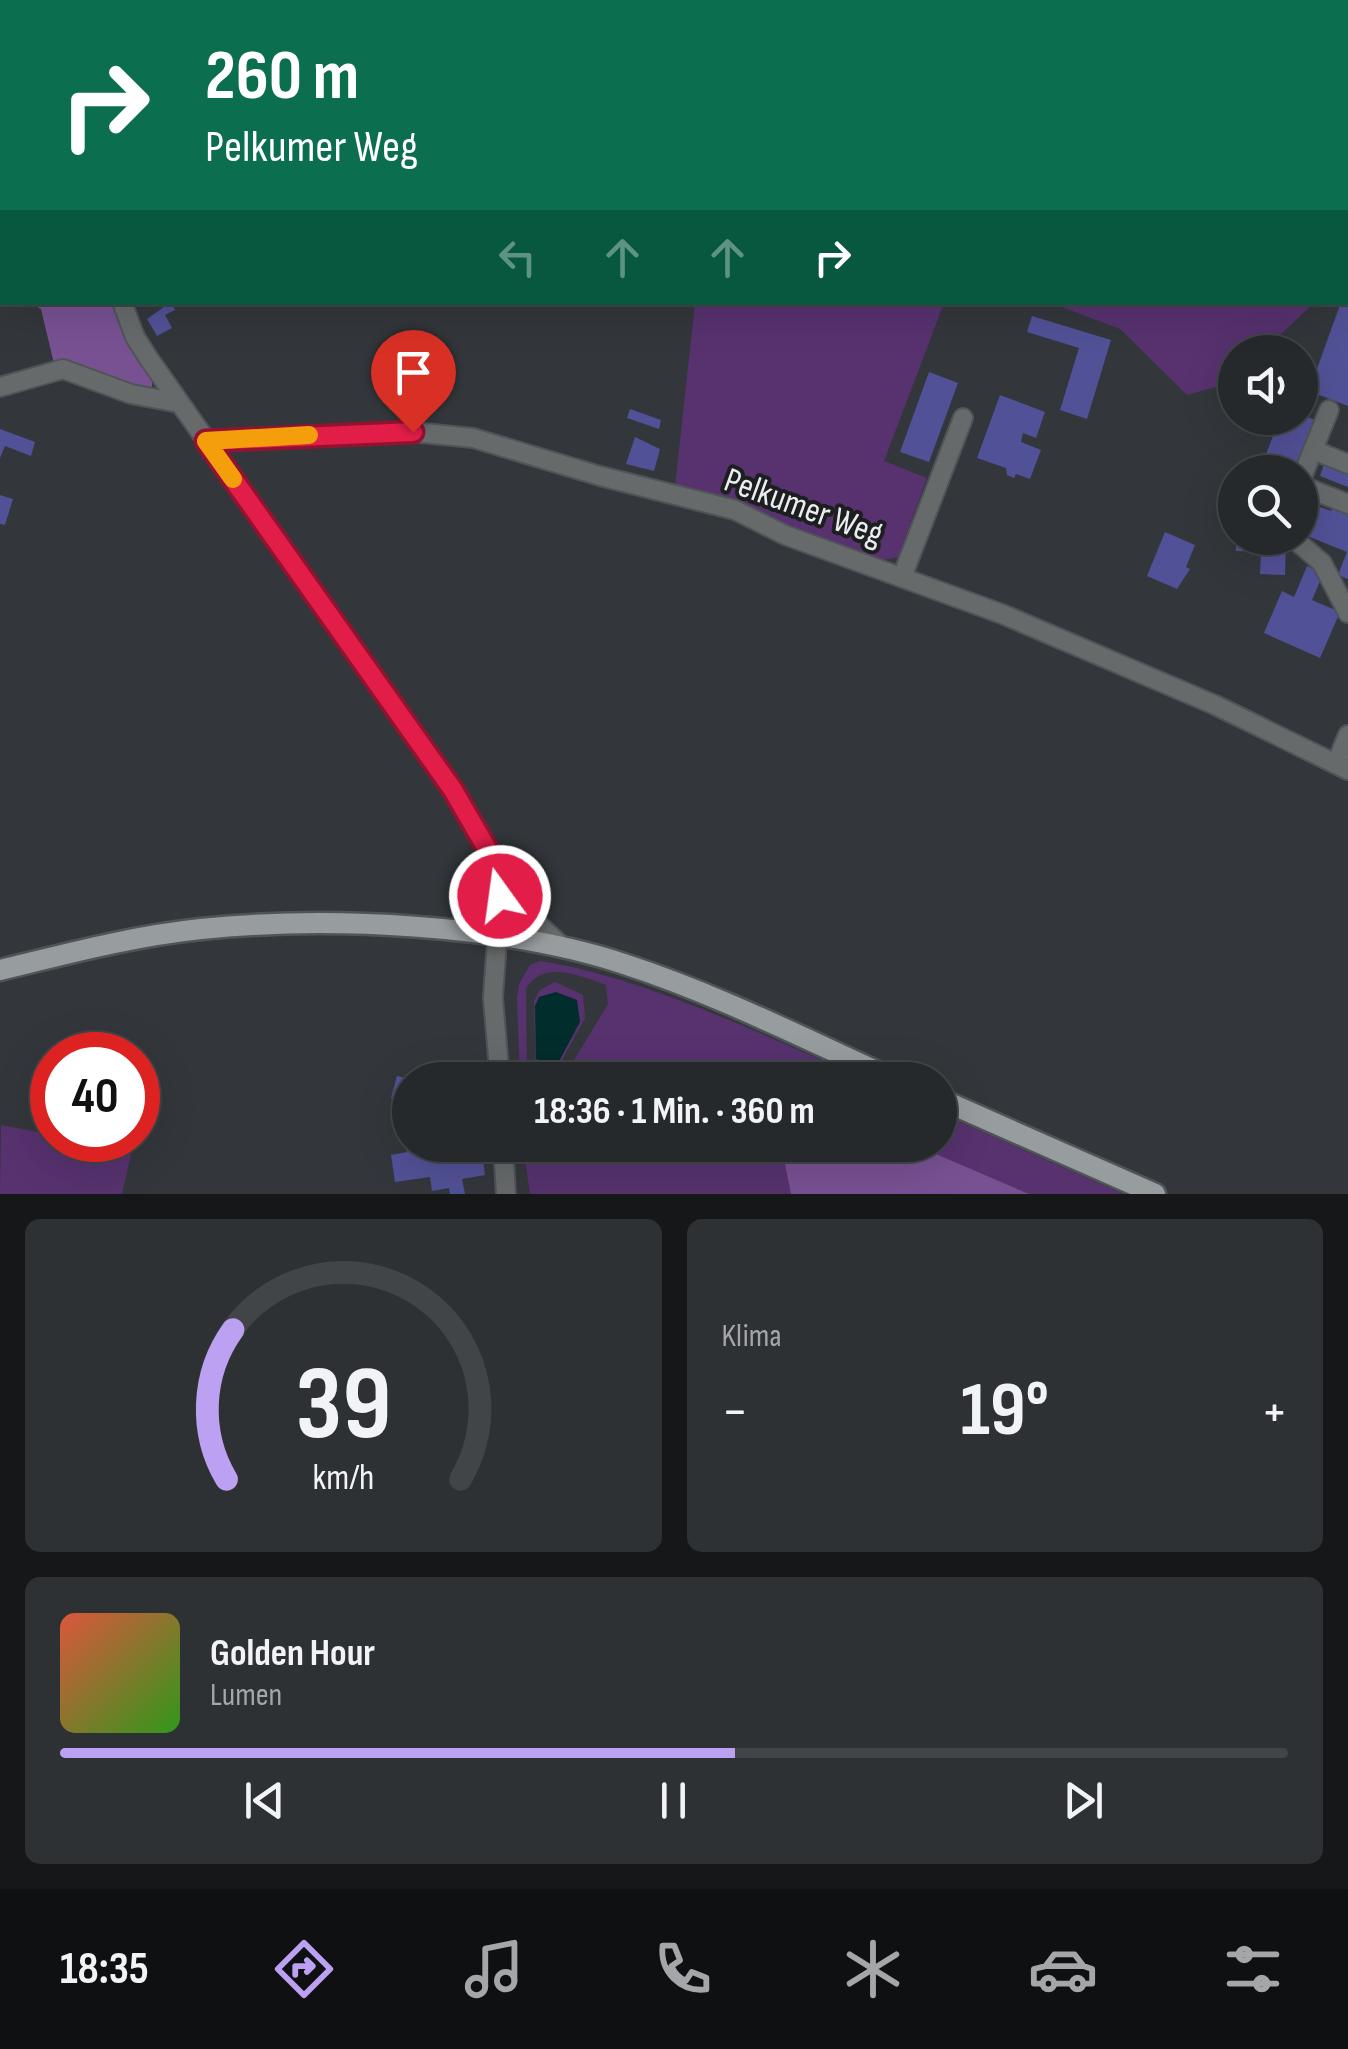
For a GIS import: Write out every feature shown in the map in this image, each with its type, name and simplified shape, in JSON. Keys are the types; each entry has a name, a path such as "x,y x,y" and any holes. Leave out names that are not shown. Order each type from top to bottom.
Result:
{"main road":[{"path":"0,970 115,943 201,929 325,926 496,935 653,974 855,1062"},
{"path":"957,1107 1154,1194"}],"street":[{"path":"123,305 136,337 179,403 453,790 516,903 566,950"},
{"path":"0,387 64,369 131,394 179,403"},
{"path":"1311,455 1329,410"},
{"path":"902,577 962,418"},
{"name":"Pelkumer Weg","path":"206,441 413,432 472,438 610,479 735,510 785,535 1002,614 1342,766"},
{"path":"1313,450 1348,464"},
{"path":"1318,491 1348,504"},
{"path":"1313,555 1322,563 1347,609"},
{"path":"1342,766 1348,736"},
{"path":"497,866 493,998 498,1062"},
{"path":"505,1162 506,1194"}],"shaded area":[{"path":"34,305 116,305 152,378 152,393 55,368 41,309"},
{"path":"695,305 943,305 884,461 927,478 898,557 874,562 768,518 675,487"},
{"path":"1056,305 1312,305 1280,335 1218,335 1218,386 1187,395 1120,329"},
{"path":"540,961 621,980 825,1062 573,1062 608,1004 606,985 574,974 552,972 542,974 526,989 527,1062 519,1062 517,998 519,984 530,965"},
{"path":"555,982 583,995 585,1018 561,1062 536,1062 534,1001 540,990"},
{"path":"556,992 577,1000 580,1022 559,1062 536,1059 535,1006 539,997"},
{"path":"957,1121 1123,1194 1029,1194 953,1162 957,1162"},
{"path":"1,1125 30,1131 30,1162 129,1162 122,1194 0,1194"},
{"path":"525,1162 784,1162 791,1194 530,1194"},
{"path":"784,1162 954,1162 1029,1194 791,1194"}],"building":[{"path":"167,305 175,310 165,315 172,328 157,336 147,319"},
{"path":"1340,305 1348,305 1348,406 1318,394 1318,366"},
{"path":"1032,316 1111,340 1087,419 1060,410 1079,348 1027,332"},
{"path":"929,372 958,383 929,462 900,452"},
{"path":"1000,395 1045,412 1036,438 1023,433 1021,442 1041,450 1030,479 1016,474 1014,478 1007,475 1006,468 977,458"},
{"path":"630,409 661,420 659,429 627,418"},
{"path":"0,429 35,442 31,456 5,446 0,458"},
{"path":"1273,435 1309,435 1301,455 1266,455"},
{"path":"635,437 660,449 654,471 626,464"},
{"path":"1324,464 1348,474 1348,487 1320,476"},
{"path":"0,495 13,499 5,525 0,524"},
{"path":"1335,502 1348,508 1348,579 1338,575 1347,552 1318,540 1318,506 1331,511"},
{"path":"1165,532 1195,545 1186,567 1190,569 1177,589 1147,576"},
{"path":"1261,555 1286,555 1285,575 1260,574"},
{"path":"1307,566 1323,574 1312,600 1340,612 1320,658 1264,633 1282,591 1294,597"},
{"path":"392,1162 483,1162 485,1175 462,1179 465,1194 450,1194 449,1188 432,1191 430,1177 395,1182"}],"slow traffic":[{"path":"233,479 206,441 309,435"}],"route":[{"path":"413,432 206,441 453,790 497,866 500,896"}]}
